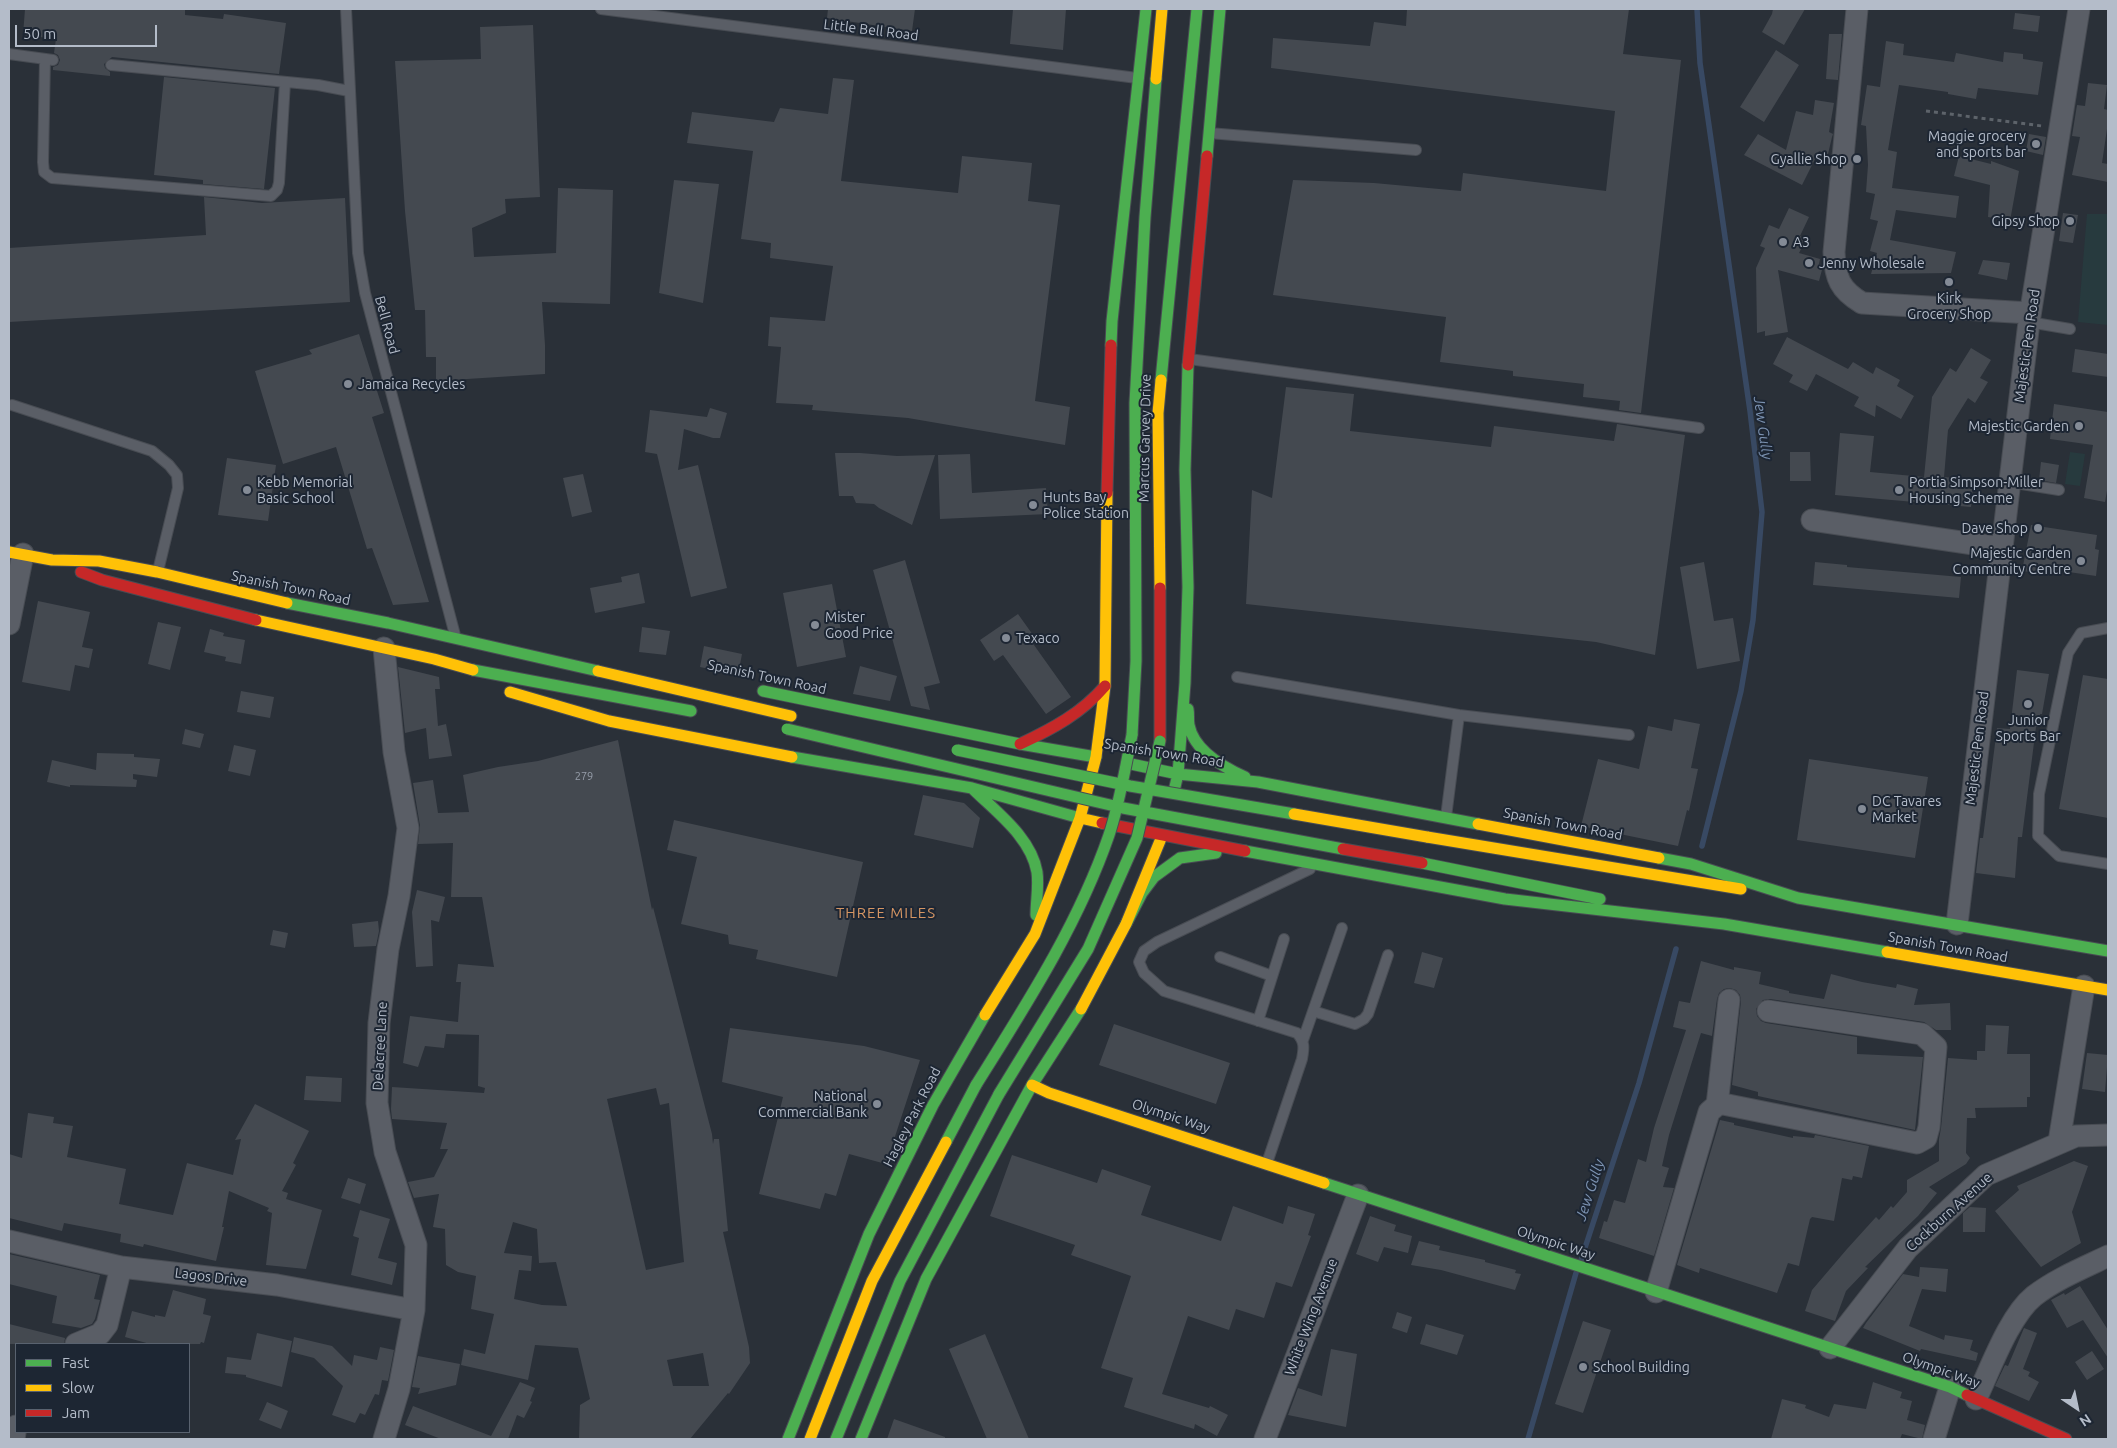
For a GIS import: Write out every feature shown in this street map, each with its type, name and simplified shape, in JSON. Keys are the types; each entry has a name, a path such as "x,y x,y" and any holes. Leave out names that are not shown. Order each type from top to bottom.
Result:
{"main road":[{"path":"1080,818 1105,759 1106,524 1112,321 1146,9"},
{"name":"Marcus Garvey Drive","path":"810,1439 872,1281 976,1086 1046,972 1078,912 1110,833 1132,735 1136,661 1135,403 1145,217 1162,9"},
{"name":"Marcus Garvey Drive","path":"836,1439 900,1281 1000,1094 1088,949 1137,838 1160,741 1161,633 1158,413 1197,9"},
{"path":"1126,924 1162,836 1178,774 1185,683 1188,587 1185,470 1188,359 1220,9"},
{"name":"Spanish Town Road","path":"16,553 52,560 99,561 157,572 254,596 456,639 796,717"},
{"name":"Spanish Town Road","path":"52,560 102,580 282,627 384,648 472,670 701,713"},
{"name":"Spanish Town Road","path":"522,654 582,658 630,666"},
{"name":"Spanish Town Road","path":"472,670 515,694 609,720 799,758 972,788 1080,818 1162,836 1505,899 1724,924"},
{"path":"1185,683 1190,728 1196,740 1227,769 1258,782"},
{"path":"1020,744 1078,712 1094,700 1105,686"},
{"name":"Spanish Town Road","path":"755,690 1178,774 1258,782 1692,864 1798,898"},
{"name":"Spanish Town Road","path":"782,728 1123,808 1422,863 1724,924 2108,990"},
{"name":"Spanish Town Road","path":"946,748 1130,786 2108,950"},
{"path":"972,788 1023,839 1033,856 1037,874 1038,895 1035,934 1016,986"},
{"name":"Hagley Park Road","path":"788,1439 869,1234 961,1055 1035,934 1080,818"},
{"path":"861,1439 926,1279 1032,1085 1083,1005 1142,893 1154,877 1180,858 1221,852 1272,856"},
{"path":"1007,1014 1007,1045 1032,1085"},
{"name":"Olympic Way","path":"1032,1085 1049,1093 1267,1163 1358,1195 1950,1388 2066,1439"}],"street":[{"path":"1857,9 1834,252 1835,268 1840,284 1848,295 1862,303 2030,317"},
{"name":"Majestic Pen Road","path":"1957,924 2030,317 2079,9"},
{"path":"1812,520 2001,548"},
{"path":"9,624 16,553"},
{"name":"Delacree Lane","path":"384,648 394,752 408,828 379,1023 377,1103 384,1152 416,1245 414,1310 399,1389 384,1439"},
{"path":"2059,1142 2084,986"},
{"path":"1717,1105 1729,1000"},
{"path":"1656,1292 1710,1112 1717,1105 1723,1104 1917,1144 1926,1138 1929,1127 1936,1047 1930,1040 1922,1034 1768,1011"},
{"name":"Cockburn Avenue","path":"1830,1348 1908,1248 1986,1175 2076,1136 2108,1135"},
{"name":"White Wing Avenue","path":"1265,1439 1358,1195"},
{"name":"Lagos Drive","path":"9,1241 121,1267 277,1285 414,1310"},
{"path":"1976,1399 2015,1318 2033,1297 2056,1281 2108,1256"},
{"path":"78,1343 100,1334 107,1325 121,1267"},
{"path":"1934,1439 1950,1388"}],"lane":[{"name":"Bell Road","path":"346,9 358,252 365,293 456,639"},
{"name":"Little Bell Road","path":"601,9 1137,78"},
{"path":"9,54 49,59 43,162 44,172 52,178 271,196 277,190 279,183 285,82"},
{"path":"111,65 318,85 349,91"},
{"path":"1208,133 1416,150"},
{"path":"2030,317 2070,329"},
{"path":"1188,359 1699,428"},
{"path":"12,405 152,451 177,474 178,488 157,572"},
{"path":"2009,482 2059,490"},
{"path":"2108,628 2080,633 2068,653 2039,794 2038,836 2059,856 2108,864"},
{"path":"1237,677 1459,715 1629,736"},
{"path":"1446,818 1459,715"},
{"path":"1303,1040 1297,1033 1164,992 1144,972 1139,962 1144,951 1158,942 1320,865"},
{"path":"1267,1163 1302,1059 1303,1040 1342,928"},
{"path":"1258,1021 1284,939"},
{"path":"1314,1011 1355,1024 1364,1019 1368,1014 1388,955"},
{"path":"1220,957 1272,976"}],"path":[{"path":"1926,111 2059,129"}],"green space":[{"path":"2087,214 2108,214 2108,325 2078,322"},
{"path":"2070,452 2085,454 2080,486 2065,484"}],"building":[{"path":"25,9 185,9 185,15 223,19 224,14 286,23 279,74 112,57 104,64 105,68 110,72 110,76 53,70 53,67 58,65 60,60 58,55 54,53 56,39 23,35"},
{"path":"828,9 915,9 912,31 827,18"},
{"path":"1013,9 1066,9 1063,50 1010,44"},
{"path":"1407,9 1629,9 1623,54 1681,60 1641,413 1619,410 1620,401 1583,397 1584,384 1513,376 1513,371 1440,362 1446,317 1273,295 1293,180 1374,183 1461,191 1463,173 1606,191 1615,111 1271,68 1273,38 1370,46 1374,22 1406,26"},
{"path":"1773,9 1805,9 1784,45 1762,32"},
{"path":"2015,13 2040,16 2038,32 2013,29"},
{"path":"533,25 540,197 505,199 506,213 472,228 474,257 556,253 558,188 613,190 610,304 542,302 545,374 436,381 436,357 426,357 425,310 415,310 405,211 395,61 481,59 480,27"},
{"path":"1829,34 1842,34 1838,80 1826,79"},
{"path":"1886,41 1904,44 1903,55 1954,62 1956,53 2003,62 2004,52 2023,54 2023,59 2043,62 2038,95 1978,88 1976,99 1948,94 1948,92 1899,85 1888,150 1897,152 1892,188 1959,196 1956,218 1896,210 1890,240 1956,252 1951,273 1871,274 1877,253 1870,251 1878,221 1870,219 1875,194 1866,192 1868,165 1866,126 1861,125 1867,85 1880,87"},
{"path":"1776,50 1799,65 1764,122 1740,107"},
{"path":"164,77 275,88 264,189 203,184 203,180 154,175"},
{"path":"833,78 854,80 841,181 958,193 962,156 1032,163 1028,201 1060,205 1035,401 1070,407 1065,445 908,418 812,410 813,405 776,403 781,347 768,346 770,317 825,321 833,266 770,258 771,243 741,239 753,151 687,143 692,112 774,122 780,108 828,114"},
{"path":"2088,83 2107,85 2104,109 2108,110 2108,122 2102,163 2108,164 2108,182 2072,175 2080,137 2072,136 2077,105 2085,106"},
{"path":"1815,100 1834,103 1829,132 1833,134 1828,154 1819,151 1802,185 1744,155 1758,134 1786,150 1796,111 1813,115"},
{"name":"Maggie grocery and sports bar","path":"2029,134 2046,137 2043,155 2026,151"},
{"path":"1959,156 1991,164 1991,161 2019,171 2010,221 1988,217 1990,185 1954,176"},
{"path":"674,180 719,184 703,303 659,293"},
{"path":"204,197 262,203 345,198 350,302 9,322 9,248 206,235"},
{"path":"1789,208 1809,217 1800,236 1806,239 1799,253 1820,259 1819,264 1823,266 1819,281 1778,270 1788,332 1765,336 1765,331 1757,333 1756,268 1765,248 1760,246 1769,225 1779,229"},
{"path":"2063,213 2078,215 2073,243 2059,241"},
{"path":"1983,260 2010,263 2007,280 1978,274"},
{"path":"359,334 384,413 372,417 429,602 393,605 372,548 367,549 336,447 283,464 255,371 312,354 309,350"},
{"path":"1787,337 1848,369 1853,362 1873,374 1876,367 1900,380 1897,386 1914,396 1901,419 1876,405 1875,417 1854,406 1859,397 1816,374 1807,391 1789,382 1793,375 1773,364"},
{"path":"1971,348 1991,360 1980,378 1988,382 1975,403 1968,398 1948,430 1944,477 1954,478 1953,484 1973,486 1971,507 1835,495 1840,433 1874,436 1870,472 1924,477 1932,397 1950,368 1956,372"},
{"path":"2075,349 2108,354 2108,377 2072,372"},
{"path":"1286,387 1354,394 1350,431 1491,447 1494,426 1614,441 1617,424 1685,435 1655,655 1596,642 1246,604 1252,490 1272,498"},
{"path":"2054,404 2108,412 2108,485 2105,502 2084,498 2093,445 2050,439"},
{"path":"710,408 727,413 720,438 713,438 684,429 678,470 698,465 727,588 691,597 657,454 645,452 650,410 707,417"},
{"path":"1790,452 1810,452 1811,481 1790,481"},
{"path":"835,453 897,456 935,455 912,525 874,504 856,503 853,496 839,496"},
{"path":"970,454 972,493 1046,488 1048,514 940,519 938,455"},
{"name":"Kebb Memorial Basic School","path":"227,458 276,465 268,521 218,515"},
{"path":"2041,462 2059,465 2056,483 2039,480"},
{"path":"583,474 592,512 572,517 563,478"},
{"path":"2031,525 2097,535 2095,549 2099,550 2096,576 2062,571 2062,574 2044,574 2022,571"},
{"path":"905,560 940,683 924,687 930,710 911,706 873,570"},
{"path":"1704,562 1714,621 1733,618 1740,661 1697,669 1680,567"},
{"path":"1815,562 1847,565 1847,567 1961,577 1959,598 1813,585"},
{"path":"639,573 645,603 595,613 590,588 622,582 621,577"},
{"name":"Mister Good Price","path":"832,584 846,657 797,667 783,593"},
{"path":"38,601 90,612 82,647 93,649 89,668 75,665 70,691 22,682"},
{"path":"1018,614 1033,635 1029,638 1071,697 1046,714 1003,655 994,661 980,640"},
{"path":"158,622 181,627 170,670 148,664"},
{"path":"642,627 670,631 666,655 639,652"},
{"path":"210,629 224,633 223,636 245,640 241,664 225,661 226,657 204,652"},
{"path":"704,646 742,654 738,675 700,667"},
{"path":"860,666 897,676 890,701 853,694"},
{"path":"398,667 439,677 440,689 435,689 438,726 446,724 452,756 429,759 426,728 405,733"},
{"path":"2017,670 2049,674 2039,727 2036,727 2022,837 2018,837 2015,878 1976,873 1980,838 1983,838 1997,728 2010,729"},
{"path":"2083,675 2108,679 2108,818 2059,809"},
{"path":"241,691 274,697 270,718 237,712"},
{"path":"1674,719 1700,724 1691,768 1698,769 1689,811 1687,810 1678,846 1581,826 1598,759 1639,769 1648,726 1672,731"},
{"path":"185,729 204,734 200,748 182,744"},
{"path":"618,740 652,910 653,907 713,1144 714,1139 719,1139 728,1231 723,1232 749,1347 750,1363 729,1394 690,1439 579,1439 580,1405 590,1399 578,1348 535,1345 528,1380 461,1365 464,1349 485,1354 494,1314 471,1309 476,1276 458,1272 446,1265 445,1229 433,1227 439,1194 414,1198 408,1182 434,1177 448,1149 440,1149 447,1123 392,1119 392,1087 484,1093 485,1088 478,1086 479,1035 446,1034 444,1048 425,1046 418,1067 403,1063 410,1016 458,1022 461,982 456,982 458,964 494,967 482,897 451,897 453,843 418,844 420,826 413,783 433,780 438,813 469,812 463,775 538,761","holes":["656,1088 660,1105 669,1103 684,1262 646,1270 607,1099","513,1222 537,1229 539,1263 556,1262 567,1306 542,1305 514,1299 519,1270 531,1271 532,1256 504,1253","703,1353 709,1386 673,1386 667,1360"]},
{"path":"234,745 256,750 250,776 228,771"},
{"path":"97,753 134,754 134,757 160,759 157,777 133,774 133,779 137,780 136,787 70,785 70,787 47,782 52,760 96,770"},
{"name":"DC Tavares Market","path":"1809,759 1928,777 1915,858 1797,840"},
{"path":"923,795 964,803 980,818 973,848 914,835"},
{"path":"674,820 863,862 837,977 756,959 758,950 729,944 728,935 681,924 697,857 667,850"},
{"path":"417,890 445,897 439,922 431,920 433,966 416,967 412,912"},
{"path":"378,921 379,931 376,946 354,947 352,924"},
{"path":"273,930 288,933 285,948 270,945"},
{"path":"1422,952 1443,958 1434,988 1414,983"},
{"path":"1701,961 1734,970 1734,967 1761,972 1759,984 1789,991 1789,993 1824,999 1831,974 1896,988 1897,984 1918,989 1914,1005 1950,1003 1951,1030 1936,1030 1924,1022 1770,999 1763,1000 1756,1009 1757,1016 1766,1023 1857,1037 1857,1054 1923,1057 1915,1130 1758,1096 1758,1092 1732,1085 1741,1001 1740,995 1736,990 1724,989 1719,993 1717,999 1712,1036 1701,1033 1669,1135 1662,1166 1669,1168 1663,1187 1674,1188 1654,1256 1599,1238 1604,1221 1607,1222 1614,1200 1625,1203 1638,1159 1646,1162 1654,1128 1686,1030 1673,1027 1679,1001 1690,1003"},
{"path":"1114,1024 1230,1063 1216,1104 1099,1065"},
{"path":"1986,1025 2009,1026 2007,1054 2030,1054 2030,1097 2027,1097 2027,1107 1975,1108 1976,1118 1967,1118 1966,1153 1970,1158 1966,1164 1929,1187 1937,1193 1918,1216 1865,1267 1868,1268 1846,1291 1835,1321 1805,1311 1812,1290 1876,1217 1879,1220 1907,1192 1907,1180 1939,1161 1939,1139 1948,1058 1977,1060 1977,1051 1985,1051"},
{"path":"730,1028 864,1046 920,1060 886,1164 849,1154 836,1196 825,1193 820,1209 759,1194 783,1097 722,1082"},
{"path":"2087,1053 2108,1055 2105,1092 2082,1089"},
{"path":"306,1076 342,1078 341,1102 304,1100"},
{"path":"255,1104 309,1131 293,1163 296,1165 282,1191 288,1193 286,1199 322,1210 306,1269 266,1265 272,1213 267,1211 269,1208 229,1191 222,1227 224,1227 216,1261 144,1244 143,1247 120,1242 121,1234 64,1223 62,1231 9,1218 9,1154 22,1158 28,1113 54,1117 53,1123 73,1126 67,1157 126,1169 119,1204 173,1215 187,1163 233,1175 241,1139 235,1140"},
{"path":"1720,1120 1734,1123 1734,1125 1793,1138 1793,1136 1814,1138 1815,1135 1869,1146 1862,1178 1853,1176 1852,1180 1842,1178 1834,1221 1812,1217 1810,1219 1799,1266 1788,1263 1777,1293 1700,1268 1699,1273 1677,1265"},
{"path":"1012,1155 1097,1183 1102,1169 1151,1186 1141,1215 1221,1241 1233,1206 1283,1224 1288,1206 1315,1214 1308,1235 1311,1236 1292,1287 1276,1282 1264,1318 1236,1309 1229,1330 1188,1316 1162,1394 1209,1408 1210,1406 1228,1415 1217,1436 1195,1424 1194,1429 1124,1407 1133,1378 1101,1368 1131,1276 1071,1255 1075,1245 990,1216"},
{"path":"2074,1161 2088,1166 2072,1212 2081,1243 2041,1267 1995,1211 2019,1190 2017,1186"},
{"path":"348,1178 366,1184 360,1204 341,1198"},
{"path":"1970,1207 1986,1208 1985,1232 1963,1232 1963,1213"},
{"path":"360,1210 390,1219 378,1258 397,1263 392,1285 351,1275 359,1238 353,1236"},
{"path":"1370,1216 1396,1225 1394,1231 1412,1236 1408,1253 1384,1247 1378,1262 1356,1254"},
{"path":"1419,1241 1440,1246 1439,1250 1485,1260 1485,1262 1516,1270 1515,1273 1521,1274 1515,1290 1441,1270 1411,1265"},
{"path":"9,1254 100,1275 94,1299 100,1300 92,1324 81,1328 52,1323 57,1296 9,1284"},
{"path":"1920,1267 1948,1269 1946,1292 1922,1289 1909,1326 1944,1340 1945,1335 1973,1340 1970,1350 1978,1353 1976,1361 1921,1349 1920,1351 1863,1328 1903,1274 1919,1277"},
{"path":"2080,1286 2108,1330 2108,1358 2083,1320 2067,1328 2051,1300 2064,1293 2065,1295"},
{"path":"173,1290 206,1299 203,1314 211,1316 204,1343 146,1343 125,1337 132,1311 155,1317 155,1315 165,1317"},
{"path":"1397,1312 1412,1317 1407,1333 1392,1328"},
{"name":"School Building","path":"1583,1321 1611,1330 1583,1413 1555,1404"},
{"path":"9,1324 65,1338 64,1343 9,1344"},
{"path":"1426,1324 1464,1335 1457,1355 1420,1344"},
{"path":"2024,1328 2037,1333 2023,1369 2030,1372 2028,1376 2039,1382 2029,1401 1995,1386 2005,1365 2008,1366"},
{"path":"257,1333 292,1341 282,1387 246,1377 246,1375 225,1373 227,1357 251,1360"},
{"path":"985,1334 1029,1439 987,1439 949,1349"},
{"path":"294,1337 332,1346 352,1366 354,1355 377,1360 380,1347 394,1350 388,1381 382,1380 379,1395 375,1394 365,1415 360,1413 355,1423 332,1415 343,1386 314,1358 291,1352"},
{"path":"1331,1349 1357,1354 1346,1427 1288,1415 1298,1388 1322,1396"},
{"path":"2092,1351 2104,1369 2087,1380 2075,1362"},
{"path":"418,1356 460,1364 456,1385 418,1394 420,1388 412,1387"},
{"path":"520,1382 535,1388 530,1401 532,1402 524,1418 517,1415 508,1439 441,1439 405,1425 413,1406 491,1436"},
{"path":"1873,1382 1902,1392 1900,1398 1912,1401 1907,1420 1925,1425 1922,1439 1902,1434 1900,1439 1771,1439 1782,1399 1806,1405 1805,1408 1829,1417 1834,1404 1866,1409"},
{"path":"267,1402 288,1411 281,1429 259,1420"},
{"path":"894,1419 945,1437 945,1439 887,1439"}],"waterway":[{"name":"Jew Gully","path":"1697,9 1700,63 1750,411 1762,512 1753,620 1741,691 1702,846"},
{"name":"Jew Gully","path":"1581,1260 1639,1083 1676,949"},
{"name":"Jew Gully","path":"1528,1439 1576,1273"}],"traffic: fast":[{"path":"1111,345 1146,9"},
{"path":"1161,380 1197,9"},
{"path":"1207,156 1220,9"},
{"path":"1132,735 1136,661 1135,403 1145,217 1156,79"},
{"path":"1174,791 1178,774 1185,683 1188,587 1185,470 1188,365"},
{"path":"287,603 388,623 598,671"},
{"path":"473,670 691,711"},
{"path":"763,691 1020,744 1096,757"},
{"path":"1188,709 1189,725 1197,743 1219,763 1245,777"},
{"path":"787,729 1123,808 1343,849"},
{"path":"976,1085 1050,964 1082,901 1113,823 1132,735"},
{"path":"999,1094 1088,949 1137,838 1160,741"},
{"path":"957,750 1130,786 1294,814"},
{"path":"792,757 972,788 1080,818"},
{"path":"1131,764 1178,774 1258,782 1478,824"},
{"path":"972,788 1002,816 1028,847 1037,872 1036,915"},
{"path":"1245,851 1505,899 1724,924 1887,952"},
{"path":"1126,924 1142,893 1154,877 1180,858 1216,853"},
{"path":"1659,858 1691,864 1798,898 2108,951"},
{"path":"1422,863 1600,899"},
{"path":"861,1439 926,1279 1032,1085 1081,1009"},
{"path":"788,1439 869,1234 933,1105 985,1015"},
{"path":"946,1142 976,1085"},
{"path":"836,1439 900,1281 999,1094"},
{"path":"1324,1183 1950,1387 1967,1395"}],"traffic: slow":[{"path":"1156,79 1162,9"},
{"path":"1160,588 1158,413 1161,380"},
{"path":"1102,823 1080,818 1096,757 1105,686 1107,493"},
{"path":"9,552 52,560 99,561 157,572 287,603"},
{"path":"256,620 434,659 473,670"},
{"path":"598,671 791,716"},
{"path":"510,692 609,721 792,757"},
{"path":"1294,814 1427,837"},
{"path":"985,1015 1035,934 1080,818"},
{"path":"1478,824 1659,858"},
{"path":"1081,1009 1126,924 1162,836"},
{"path":"1427,837 1741,889"},
{"path":"1887,952 2108,990"},
{"path":"1032,1085 1049,1093 1324,1183"},
{"path":"810,1439 872,1281 946,1142"}],"traffic: jam":[{"path":"1188,365 1207,156"},
{"path":"1107,493 1111,345"},
{"path":"81,572 102,580 256,620"},
{"path":"1160,588 1160,741"},
{"path":"1020,744 1066,720 1087,704 1105,686"},
{"path":"1102,823 1245,851"},
{"path":"1343,849 1422,863"},
{"path":"1967,1395 2066,1439"}],"place":[{"name":"Maggie grocery and sports bar","path":"2036,144"},
{"name":"Gyallie Shop","path":"1857,159"},
{"name":"Gipsy Shop","path":"2070,221"},
{"name":"A3","path":"1783,242"},
{"name":"Jenny Wholesale","path":"1809,263"},
{"name":"Kirk Grocery Shop","path":"1949,282"},
{"name":"Jamaica Recycles","path":"348,384"},
{"name":"Majestic Garden","path":"2079,426"},
{"name":"Kebb Memorial Basic School","path":"247,490"},
{"name":"Portia Simpson-Miller Housing Scheme","path":"1899,490"},
{"name":"Hunts Bay Police Station","path":"1033,505"},
{"name":"Dave Shop","path":"2038,528"},
{"name":"Majestic Garden Community Centre","path":"2081,561"},
{"name":"Mister Good Price","path":"815,625"},
{"name":"Texaco","path":"1006,638"},
{"name":"Junior Sports Bar","path":"2028,704"},
{"name":"DC Tavares Market","path":"1862,809"},
{"name":"National Commercial Bank","path":"877,1104"},
{"name":"School Building","path":"1583,1367"}],"district":[{"name":"THREE MILES","path":"886,913"}]}
